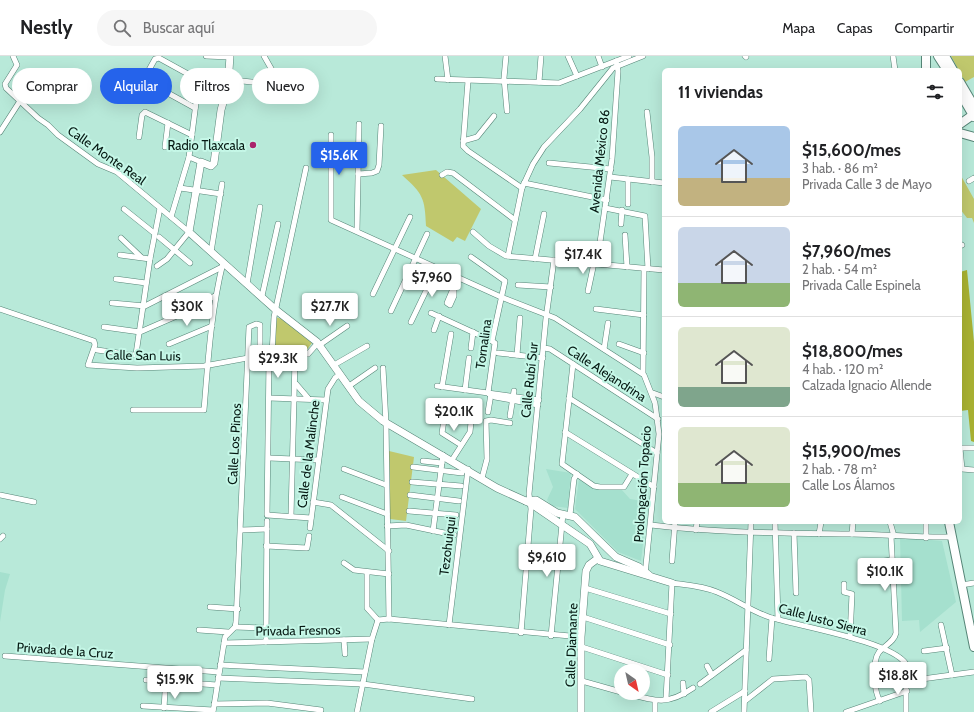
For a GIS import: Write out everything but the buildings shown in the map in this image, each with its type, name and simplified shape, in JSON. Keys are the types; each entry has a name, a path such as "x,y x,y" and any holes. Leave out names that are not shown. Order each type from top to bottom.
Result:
{"main road":[{"path":"926,56 926,68"},
{"path":"938,56 946,68"},
{"path":"945,56 952,68"},
{"path":"962,85 974,106"},
{"path":"962,96 974,116 962,123"},
{"path":"962,134 974,137"},
{"path":"949,524 974,647"}],"street":[{"name":"Calle Monte Real","path":"13,56 17,65 15,68"},
{"path":"206,56 230,56 229,68"},
{"path":"264,56 270,68"},
{"path":"445,56 448,80"},
{"path":"506,56 504,82 507,111"},
{"path":"539,82 541,56"},
{"path":"568,56 577,76"},
{"path":"598,56 602,67"},
{"path":"508,256 523,186 544,147 580,109 613,68 629,56"},
{"path":"437,79 558,83 602,67 643,56"},
{"path":"893,56 895,68"},
{"path":"180,71 156,58 145,80 180,100"},
{"name":"Avenida México 86","path":"588,291 595,263 610,177 617,64"},
{"name":"Calle Monte Real","path":"12,73 5,84 6,88 12,94"},
{"path":"468,81 463,141 463,146 468,151 523,186 606,200"},
{"path":"0,132 18,104"},
{"name":"Calle Monte Real","path":"23,104 58,134 98,164 117,172 190,232"},
{"path":"188,104 195,108"},
{"path":"171,216 188,159 195,104"},
{"path":"188,159 212,165 223,104"},
{"path":"140,137 144,112 192,135"},
{"path":"647,112 652,157 652,182"},
{"path":"463,141 478,136 494,116"},
{"path":"165,147 168,123"},
{"path":"357,232 359,124"},
{"path":"358,174 377,171 379,166 381,126"},
{"path":"331,135 331,219 501,297 555,318 643,373"},
{"path":"157,266 175,250 190,232 201,162"},
{"path":"549,163 611,169"},
{"path":"272,354 272,330 306,168"},
{"path":"442,175 447,172 453,173 515,220"},
{"path":"610,177 662,183"},
{"path":"628,180 628,204"},
{"path":"211,252 222,184"},
{"path":"180,188 221,194"},
{"path":"247,284 260,207"},
{"path":"97,350 135,355 154,234 160,208"},
{"path":"605,208 622,210 621,224"},
{"path":"124,209 154,234"},
{"name":"Prolongación Topacio","path":"622,210 646,216 643,373 653,393 659,434 647,575"},
{"path":"535,259 544,214"},
{"path":"373,294 410,217"},
{"path":"262,296 278,224"},
{"path":"190,232 222,265 262,296 276,310 318,344 362,404 386,423 442,459"},
{"path":"473,232 489,246 508,256 662,270"},
{"path":"391,311 427,234"},
{"path":"625,235 627,267"},
{"path":"159,237 190,263"},
{"path":"121,238 141,257"},
{"path":"120,254 150,259"},
{"name":"Tornalina","path":"471,258 505,279 492,341 495,343 488,412"},
{"name":"Calle Rubí Sur","path":"521,633 531,509 528,501 554,260"},
{"path":"133,410 204,410 207,366 216,296 222,265"},
{"path":"112,303 143,307 222,265"},
{"path":"411,322 437,268"},
{"path":"454,288 458,277"},
{"path":"116,278 146,283"},
{"path":"518,285 551,288"},
{"path":"104,327 139,332 186,312 216,296"},
{"name":"Calle San Luis","path":"0,309 94,341 95,345 88,365 137,368 207,366 272,354 308,354 318,344 347,326"},
{"path":"596,309 644,315"},
{"path":"431,313 492,341"},
{"path":"434,330 439,316"},
{"path":"517,355 520,318"},
{"path":"604,350 608,323"},
{"name":"Calle Los Pinos","path":"235,627 238,609 249,327 256,324 260,325 260,356"},
{"path":"169,344 212,326"},
{"path":"471,348 473,332"},
{"path":"451,334 440,386 513,396 538,403"},
{"path":"619,344 644,353"},
{"path":"334,366 366,346"},
{"name":"Calle Alejandrina","path":"544,348 550,349 658,419"},
{"path":"498,353 543,358"},
{"path":"465,390 469,358"},
{"path":"291,516 296,384 295,359"},
{"path":"269,360 269,458 266,515 311,518"},
{"path":"573,364 562,463 597,487 622,488 625,486 632,474"},
{"path":"349,386 375,368"},
{"path":"384,368 387,526 389,551 389,619"},
{"name":"Calle de la Malinche","path":"310,528 326,400 329,386 340,374"},
{"path":"296,384 308,398"},
{"path":"653,393 662,395"},
{"path":"510,416 513,396"},
{"path":"269,398 308,398 326,400"},
{"path":"569,398 657,453"},
{"path":"444,420 442,433 461,445"},
{"path":"482,478 487,459 486,422 491,420 510,423"},
{"path":"452,460 471,430 471,422"},
{"path":"565,432 654,487"},
{"path":"962,448 974,448"},
{"path":"269,458 318,460"},
{"path":"433,531 442,459"},
{"path":"423,461 442,459 452,460 465,471 482,478 508,494 528,501 590,544 597,558 601,562 647,575"},
{"path":"413,467 440,471 465,471"},
{"path":"344,469 386,485"},
{"path":"962,469 974,470"},
{"name":"Tezohuiqui","path":"449,625 465,471"},
{"path":"551,636 561,524 567,514 574,479 577,474"},
{"path":"412,482 461,486"},
{"path":"0,495 34,502"},
{"path":"410,495 459,501"},
{"path":"342,497 387,514"},
{"path":"528,501 536,500 553,511 577,518 616,557 647,575"},
{"path":"313,502 330,504 389,551"},
{"path":"409,511 456,515"},
{"path":"266,521 266,642"},
{"path":"387,526 406,524 454,535"},
{"path":"672,561 675,524"},
{"path":"696,530 697,524"},
{"path":"744,712 751,524"},
{"path":"775,524 778,619"},
{"path":"819,534 821,524"},
{"path":"852,534 853,524"},
{"path":"880,702 875,689 875,669 878,652 895,637 896,633 890,524"},
{"path":"926,524 926,538"},
{"path":"651,525 696,530 852,534 926,538 952,537"},
{"path":"241,530 266,529"},
{"path":"794,533 796,593"},
{"path":"266,546 307,548 309,536"},
{"path":"590,544 596,538"},
{"name":"Calle Diamante","path":"583,712 581,637 585,588 587,568 597,558"},
{"path":"876,562 892,560"},
{"path":"344,563 354,570 389,574"},
{"path":"367,572 367,608 378,620"},
{"name":"Calle Justo Sierra","path":"647,575 672,583 708,589 772,618 850,637 883,649 904,661 906,664 907,681"},
{"path":"666,699 670,645 672,583"},
{"path":"961,585 974,583"},
{"path":"844,584 844,592 852,594 850,637"},
{"path":"585,588 671,614"},
{"path":"210,607 238,609"},
{"path":"583,617 670,645"},
{"path":"769,659 772,618"},
{"path":"378,620 389,619 551,636 581,637"},
{"path":"357,712 372,639 378,620"},
{"path":"941,626 952,675"},
{"path":"143,706 174,710 213,711 225,637 228,632 235,627 266,628"},
{"path":"199,630 228,632"},
{"name":"Privada Fresnos","path":"224,643 372,639"},
{"path":"344,640 345,654"},
{"path":"582,647 668,675"},
{"path":"924,652 947,648"},
{"path":"700,684 746,650"},
{"name":"Privada de la Cruz","path":"5,656 219,675 363,684 472,699"},
{"path":"220,665 365,672"},
{"path":"707,666 712,675"},
{"path":"906,712 907,681 974,672"},
{"path":"745,701 773,679 806,677 809,680 811,712"},
{"path":"146,680 217,685"},
{"path":"582,680 614,690"},
{"path":"683,682 684,694"},
{"path":"649,700 655,702 673,699 693,688"},
{"path":"711,712 745,691"},
{"path":"846,712 856,711 907,691"},
{"path":"164,708 165,692"},
{"path":"654,712 655,702"},
{"path":"214,704 266,703 321,710"}],"shaded area":[{"path":"546,469 571,473 568,508 552,506 547,500 553,487"},
{"path":"579,478 590,486 621,489 630,499 648,502 641,561 618,552 575,509"},
{"path":"900,537 942,541 956,602 920,632 919,620 902,621"},
{"path":"0,572 10,574 5,590 0,622"}],"green space":[{"path":"951,56 974,56 974,77 965,82 962,76 962,68 957,68"},
{"path":"436,170 481,209 465,241 457,237 453,242 426,226 425,209 422,197 402,175"},
{"path":"962,178 974,199 974,223 972,218 967,218 962,212"},
{"path":"967,270 974,342 974,442 971,441 968,410 962,411 962,271"},
{"path":"276,317 284,320 312,343 306,351 275,350"},
{"path":"389,451 414,457 406,521 390,519"}],"place":[{"name":"Radio Tlaxcala","path":"253,145"}]}
